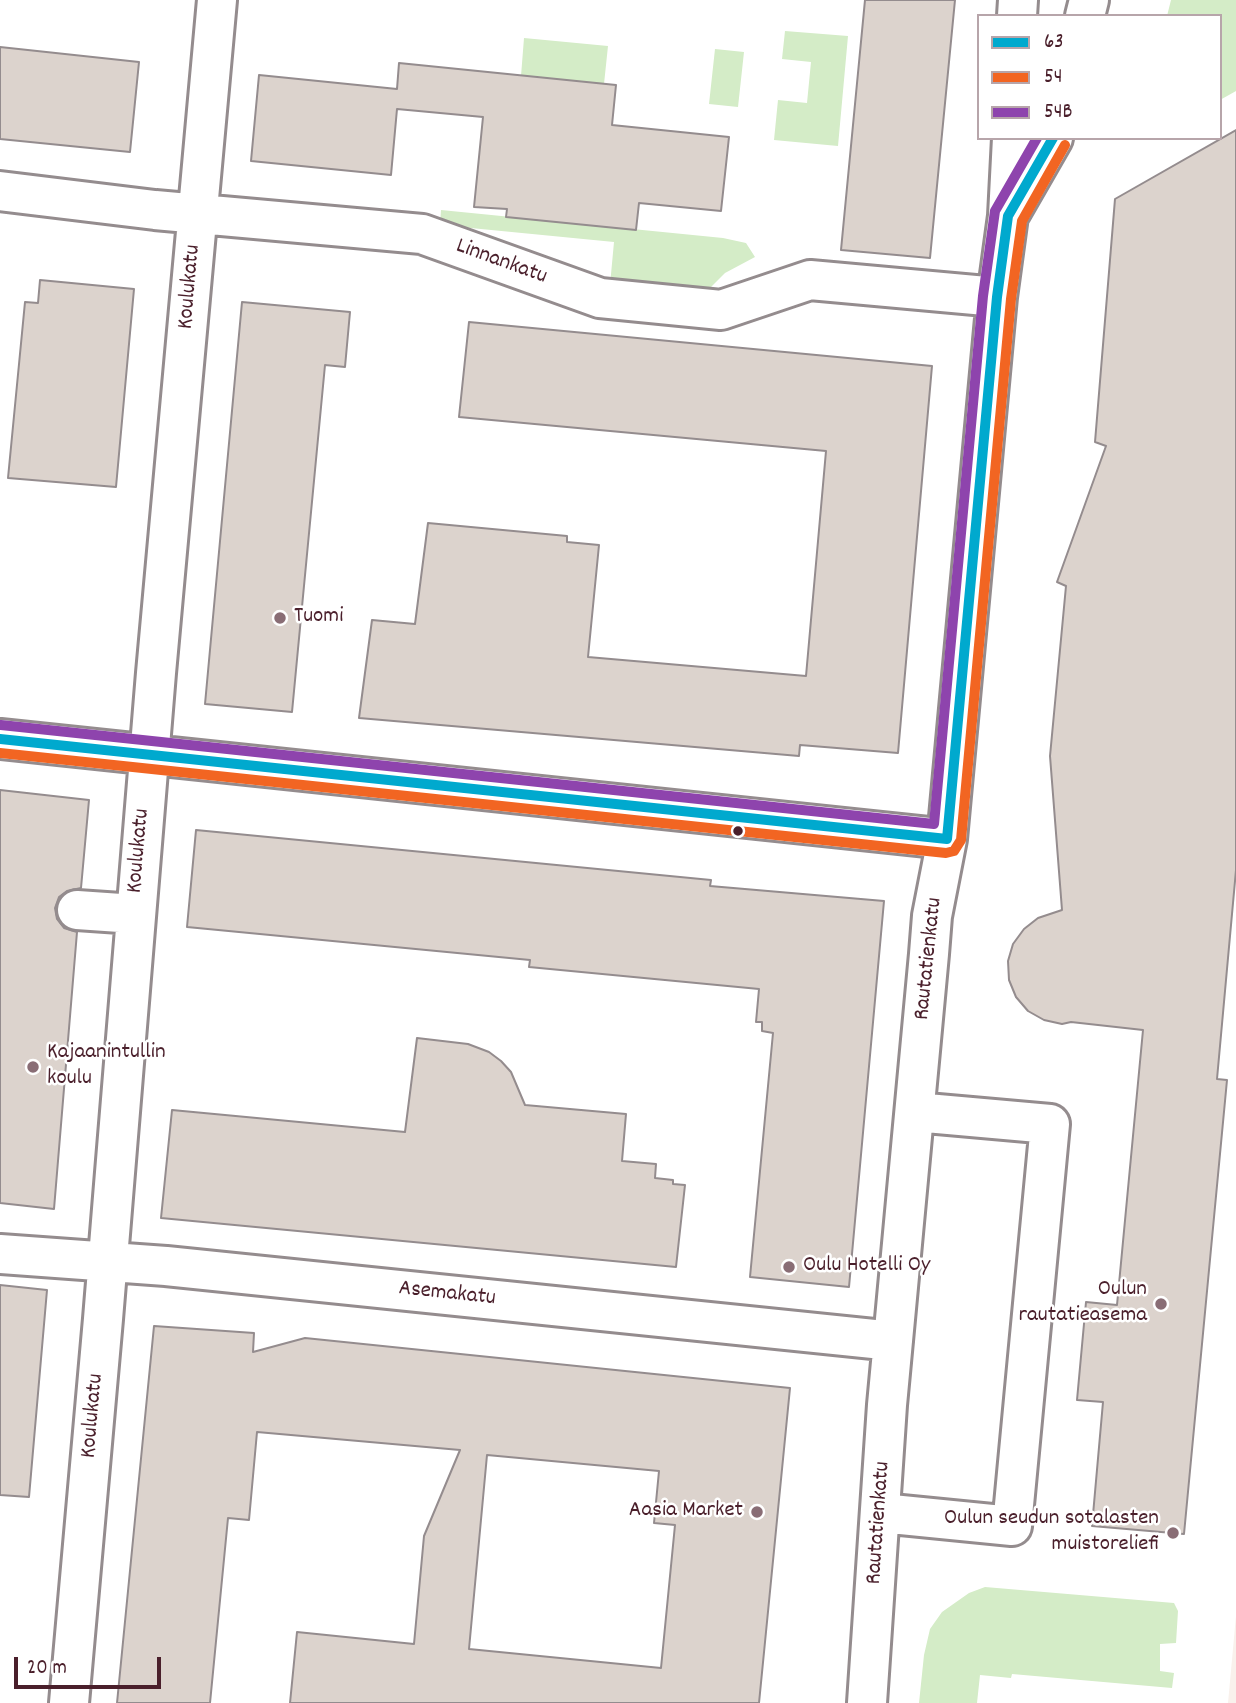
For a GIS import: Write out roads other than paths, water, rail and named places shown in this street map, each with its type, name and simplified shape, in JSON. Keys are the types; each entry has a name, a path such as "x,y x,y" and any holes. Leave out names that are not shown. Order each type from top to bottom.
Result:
{"street":[{"name":"Koulukatu","path":"69,1703 148,754 217,0"},
{"name":"Rautatienkatu","path":"867,1703 893,1341 932,916 947,839 1008,216 1012,140"},
{"name":"Rautatienkatu","path":"1008,216 1052,140"},
{"name":"Linnankatu","path":"0,191 198,214 422,234 600,299 721,310 810,280 998,298"},
{"path":"0,739 947,839"},
{"path":"77,910 135,914"},
{"path":"881,1513 1012,1526 1050,1124 915,1112"},
{"name":"Asemakatu","path":"0,1254 177,1267 893,1341"}],"place":[{"name":"Tuomi","path":"280,618"},
{"name":"Kajaanintullin koulu","path":"33,1067"},
{"name":"Oulu Hotelli Oy","path":"789,1267"},
{"name":"Oulun rautatieasema","path":"1161,1304"},
{"name":"Aasia Market","path":"757,1512"},
{"name":"Oulun seudun sotalasten muistoreliefi","path":"1173,1533"}]}
